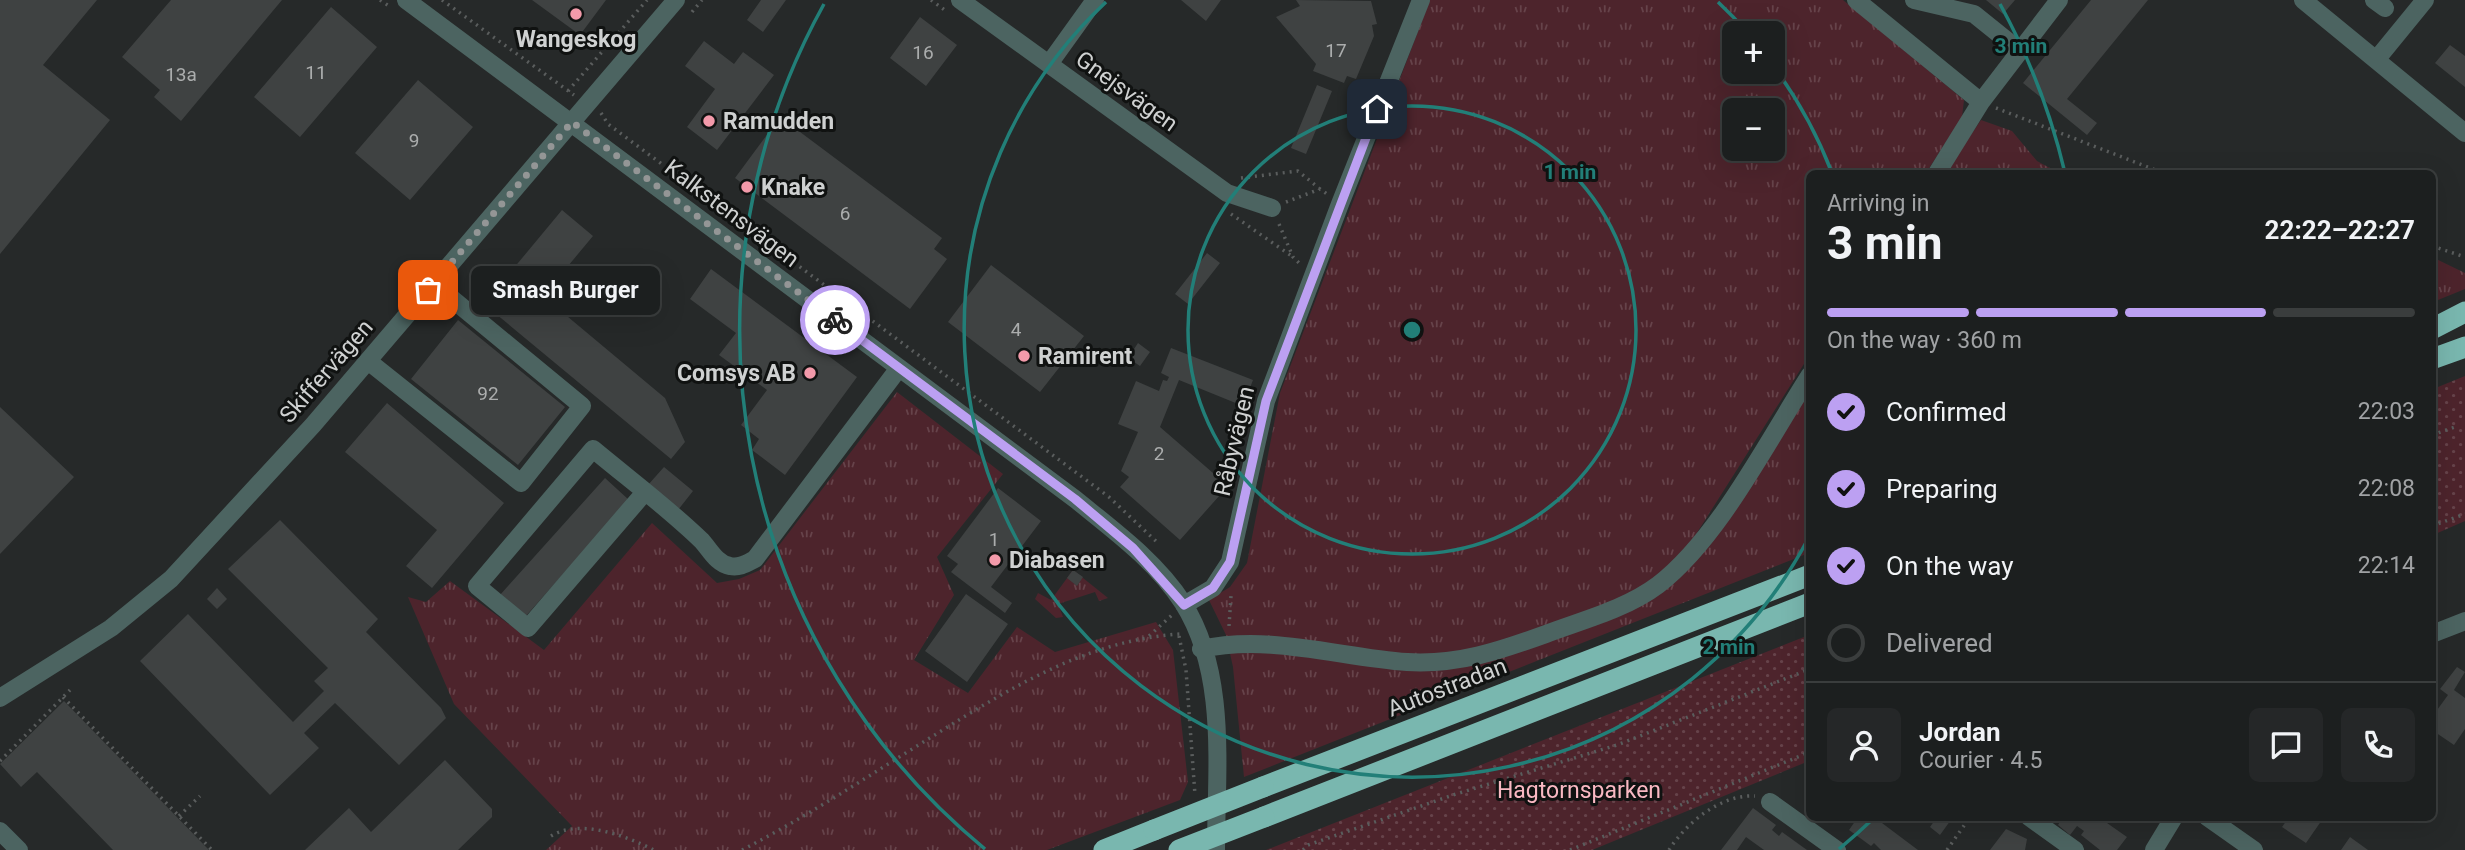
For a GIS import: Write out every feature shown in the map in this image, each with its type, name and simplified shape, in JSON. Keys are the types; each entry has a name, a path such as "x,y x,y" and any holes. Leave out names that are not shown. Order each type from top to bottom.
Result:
{"highway":[{"path":"2436,327 2465,314"},
{"path":"2436,357 2465,346"},
{"name":"Autostradan","path":"1104,850 1806,577"},
{"path":"1179,850 1806,605"}],"street":[{"name":"Kalkstensvägen","path":"406,0 1122,537 1161,576 1184,605"},
{"name":"Skiffervägen","path":"0,698 111,628 171,579 313,425 676,0"},
{"name":"Gnejsvägen","path":"960,0 1227,193 1272,208"},
{"path":"1049,64 1095,0"},
{"name":"Råbyvägen","path":"1184,605 1213,588 1230,562 1266,401 1339,204 1421,0"},
{"path":"1856,0 1980,102"},
{"path":"1914,0 1974,14 2020,51"},
{"path":"1939,170 1980,102 2059,0"},
{"path":"2376,60 2425,0"},
{"path":"2308,2 2465,133"},
{"path":"368,361 521,483 582,406 433,283"},
{"path":"645,492 527,628 477,586 593,449 645,492 702,542 718,560 729,566 742,566 755,559 899,368"},
{"path":"1199,641 1275,645 1408,662 1458,662 1487,656 1619,607 1656,586 1684,562 1729,501 1806,380"},
{"path":"1184,605 1211,679 1215,715 1216,850"},
{"path":"2436,633 2465,623"},
{"path":"1770,802 1837,850"},
{"path":"2035,821 2075,850"},
{"path":"2154,850 2172,821"},
{"path":"2213,821 2253,850"},
{"path":"0,831 19,850"}],"path":[{"path":"564,95 647,0"},
{"path":"1980,102 2156,170"},
{"path":"1238,179 1298,171 1339,204"},
{"path":"1314,272 1303,268 1293,257 1272,208 1320,189"},
{"path":"2436,247 2465,257"},
{"path":"2436,434 2455,427"},
{"path":"2436,525 2465,514"},
{"path":"1224,644 1228,637 1230,562"},
{"path":"1148,637 1184,605"},
{"path":"1178,634 1186,670 1195,808"},
{"path":"742,850 788,826 1007,689 1097,651 1148,637 1178,634 1199,641"},
{"path":"1303,850 1308,845 1456,794 1617,745 1806,671"},
{"path":"0,761 70,690"},
{"path":"63,697 212,850"},
{"path":"1570,850 1806,754"},
{"path":"1669,850 1688,826 1719,805 1746,795 1770,802"},
{"path":"179,816 200,796"},
{"path":"1947,850 1967,821"},
{"path":"551,836 564,828 624,835 654,850"}],"green space":[{"path":"1430,0 1843,0 1964,100 1962,117 1928,170 1806,170 1806,361 1693,539 1678,577 1806,387 1806,554 1244,777 1233,667 1226,635 1209,600 1230,587 1247,563 1280,393"},
{"path":"1981,120 2012,131 2037,161 2054,170 1947,170"},
{"path":"2436,259 2465,273 2465,289 2436,301"},
{"path":"2465,376 2465,521 2436,534 2436,388"},
{"path":"897,392 1003,474 937,557 954,595 914,660 968,693 1017,627 1055,652 1156,622 1173,650 1188,782 1180,800 1047,850 546,850 572,826 454,704 408,597 426,602 450,581 544,650 652,523 717,583 739,579 760,570"},
{"path":"1073,570 1108,598 1099,601 1095,592 1058,604 1063,617 1056,618 1035,599 1038,593 1051,600"},
{"name":"Hagtornsparken","path":"1806,636 1806,762 1592,850 1266,850"}],"building":[{"path":"0,0 97,0 43,65 110,120 0,254"},
{"path":"171,0 282,0 181,121 154,97 160,90 122,57"},
{"path":"532,0 606,0 580,35"},
{"path":"761,0 786,0 763,32 747,20"},
{"path":"1181,0 1221,0 1206,21"},
{"path":"1296,0 1371,1 1377,24 1372,25 1374,36 1356,79 1347,76 1344,83 1313,71 1316,64 1276,17 1300,6"},
{"path":"1986,0 2015,0 2003,14"},
{"path":"2091,0 2148,0 2067,99 2097,123 2087,135 2023,83"},
{"path":"331,7 377,47 300,137 254,97"},
{"path":"920,17 957,45 926,86 890,58"},
{"path":"704,41 734,64 743,52 774,75 717,150 687,127 715,89 685,66"},
{"path":"2450,45 2465,56 2465,87 2435,63"},
{"path":"418,80 473,127 410,200 355,153"},
{"path":"1317,85 1332,91 1306,154 1291,148"},
{"path":"780,117 942,238 934,249 947,259 910,309 735,178"},
{"path":"562,210 593,236 543,296 665,398 685,442 671,459 484,304"},
{"path":"1207,253 1220,263 1188,304 1175,294"},
{"path":"991,265 1084,336 1040,392 948,322"},
{"path":"711,269 857,377 785,475 752,450 759,439 741,425 767,390 719,355 736,333 690,299"},
{"path":"458,320 565,407 518,465 411,379"},
{"path":"1138,343 1150,352 1140,366 1128,358"},
{"path":"1171,348 1253,380 1243,406 1179,380 1160,427 1228,486 1180,540 1120,487 1129,477 1121,471 1138,432 1118,424 1136,381 1159,391 1163,380 1167,381 1169,377 1161,373"},
{"path":"387,403 504,503 432,588 406,566 437,530 345,452"},
{"path":"0,407 74,477 0,554"},
{"path":"664,467 693,491 678,510 648,485"},
{"path":"605,478 629,500 525,617 500,595"},
{"path":"998,488 1041,521 991,587 1012,603 1005,613 951,572 958,564 947,556"},
{"path":"280,520 378,619 366,632 441,708 446,718 399,765 335,703 304,733 319,748 270,795 140,661 188,614 293,722 324,691 314,681 328,668 228,569"},
{"path":"1073,570 1083,577 1077,586 1067,578"},
{"path":"217,588 227,599 217,609 207,599"},
{"path":"966,594 1008,624 967,682 925,651"},
{"path":"2457,667 2465,672 2454,690 2465,698 2465,729 2454,745 2436,733 2436,712 2448,695 2440,689"},
{"path":"64,701 209,850 113,850 37,772 21,787 0,764"},
{"path":"445,760 492,809 492,817 458,850 305,850 349,808 371,832"},
{"path":"1753,808 1776,825 1772,830 1779,836 1782,832 1807,850 1764,850 1746,837 1737,850 1721,850"},
{"path":"1855,821 1879,821 1918,850 1881,850 1874,843 1871,846 1849,830"},
{"path":"1934,821 1950,821 1940,835 1930,827"},
{"path":"2060,821 2108,821 2107,823 2127,837 2117,850 2100,850 2081,835 2084,831 2077,826 2070,835 2058,825"},
{"path":"2286,821 2321,821 2306,843 2282,827"},
{"path":"2006,829 2027,839 2025,850 1990,850"},
{"path":"2350,837 2368,850 2341,850"}],"way so far":[{"path":"428,290 572,122 835,320"}],"place":[{"name":"Wangeskog","path":"576,14"},
{"name":"Ramudden","path":"709,121"},
{"name":"Knake","path":"747,187"},
{"name":"Smash Burger","path":"428,290"},
{"name":"Ramirent","path":"1024,356"},
{"name":"Comsys AB","path":"810,373"},
{"name":"Diabasen","path":"995,560"}],"route":[{"path":"835,320 1122,537 1161,576 1184,605 1213,588 1230,562 1266,401 1377,109"}]}
